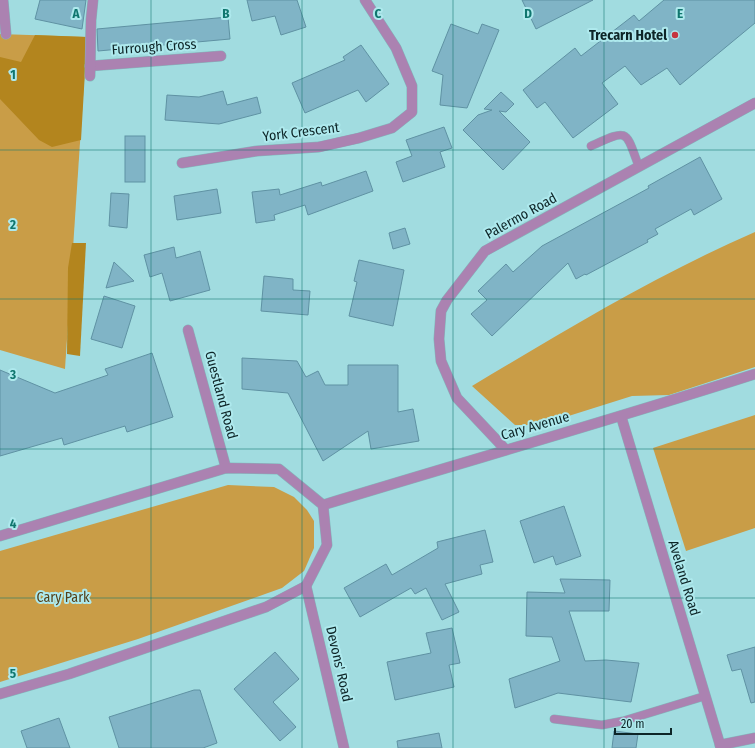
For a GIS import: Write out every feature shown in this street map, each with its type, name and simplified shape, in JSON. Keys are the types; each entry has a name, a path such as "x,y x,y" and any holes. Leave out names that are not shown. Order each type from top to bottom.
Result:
{"street":[{"path":"3,0 6,34"},
{"name":"Furrough Cross","path":"93,0 90,71 220,56"},
{"name":"York Crescent","path":"182,163 257,151 319,147 359,138 392,128 412,112 412,86 396,48 365,0"},
{"name":"Palermo Road","path":"505,449 457,398 441,361 439,339 441,311 447,300 485,251 755,103"},
{"name":"Guestland Road","path":"188,330 226,468"},
{"name":"Cary Avenue","path":"323,505 505,449 621,416 755,374"},
{"name":"Aveland Road","path":"621,416 720,746"},
{"path":"0,536 226,468 279,469 323,505 326,545 306,586 266,607 70,674 0,694"},
{"name":"Devons' Road","path":"306,586 344,748"},
{"path":"720,746 755,738"}],"lane":[{"path":"591,146 618,134 624,135 629,139 639,167"},
{"path":"554,719 602,725 623,721 705,696"}],"green space":[{"path":"0,34 87,37 65,369 0,350"},
{"path":"755,232 755,367 669,395 632,396 540,425 515,425 472,386 611,304 682,266"},
{"path":"755,415 755,528 686,551 653,448"},
{"name":"Cary Park","path":"228,485 274,487 294,497 307,510 314,521 314,548 304,571 282,588 138,639 0,682 0,551"}],"shaded area":[{"path":"35,35 87,37 81,140 52,147 39,140 0,99 0,57 21,62"},
{"path":"72,243 86,243 80,356 67,354 68,268"}],"building":[{"path":"40,0 86,0 82,29 35,19"},
{"path":"247,0 297,0 306,27 281,35 275,16 252,21"},
{"path":"522,0 593,0 536,29"},
{"name":"Trecarn Hotel","path":"664,0 755,0 755,23 680,85 667,68 641,85 625,66 602,83 618,104 573,138 545,102 537,108 523,90 575,48 581,56 634,15 639,21"},
{"path":"228,17 230,39 98,51 97,29"},
{"path":"451,24 478,34 482,24 499,30 467,108 440,105 443,75 432,71"},
{"path":"361,45 389,84 366,102 358,90 305,113 292,83 345,60 343,57"},
{"path":"223,91 227,105 257,97 261,113 219,124 165,120 167,95 199,97"},
{"path":"501,92 514,104 506,112 499,111 530,142 503,170 463,130 478,115 492,110 484,109"},
{"path":"444,127 452,148 440,152 445,167 403,182 396,162 412,156 406,140"},
{"path":"125,136 145,136 145,182 125,182"},
{"path":"700,157 722,199 694,215 691,209 655,229 658,234 647,240 648,242 586,275 585,274 576,279 568,263 492,336 471,314 487,300 478,291 506,264 513,272 542,246 649,188 648,186"},
{"path":"366,171 373,191 308,215 305,205 274,215 275,220 256,223 252,192 279,189 280,195 321,182 322,186"},
{"path":"217,189 221,213 177,220 174,196"},
{"path":"111,193 129,194 127,228 109,226"},
{"path":"405,228 410,244 393,249 389,233"},
{"path":"174,247 176,258 200,251 210,290 170,301 162,273 150,277 144,255"},
{"path":"359,260 404,270 393,326 349,316 357,282 354,281"},
{"path":"114,262 134,281 106,288"},
{"path":"264,276 293,279 293,290 310,291 308,315 261,311"},
{"path":"104,296 135,306 122,348 91,339"},
{"path":"152,353 173,417 127,432 125,426 64,445 62,438 0,456 0,370 55,393 108,375 105,369"},
{"path":"242,358 297,361 306,377 318,371 325,385 348,385 348,365 398,365 398,412 413,409 419,441 371,449 368,431 323,461 288,393 242,389"},
{"path":"564,506 581,556 556,565 553,556 534,563 520,521"},
{"path":"485,530 493,562 480,565 482,574 445,584 459,612 442,620 426,588 415,594 411,588 360,617 344,588 386,564 392,575 438,548 437,542"},
{"path":"560,579 610,580 609,611 569,611 585,661 606,660 639,663 631,702 558,693 515,708 509,679 560,661 552,637 526,636 527,592 565,593"},
{"path":"452,628 460,663 449,665 454,687 395,700 387,662 431,653 426,633"},
{"path":"755,647 755,702 751,703 741,669 732,671 727,655"},
{"path":"275,652 299,679 273,702 296,727 280,741 234,689"},
{"path":"194,690 200,690 217,743 203,748 119,748 109,717"},
{"path":"59,718 70,748 27,748 21,731"},
{"path":"614,731 638,734 636,748 612,748"},
{"path":"439,733 442,748 398,748 397,741"}],"place":[{"name":"Trecarn Hotel","path":"675,35"}]}
